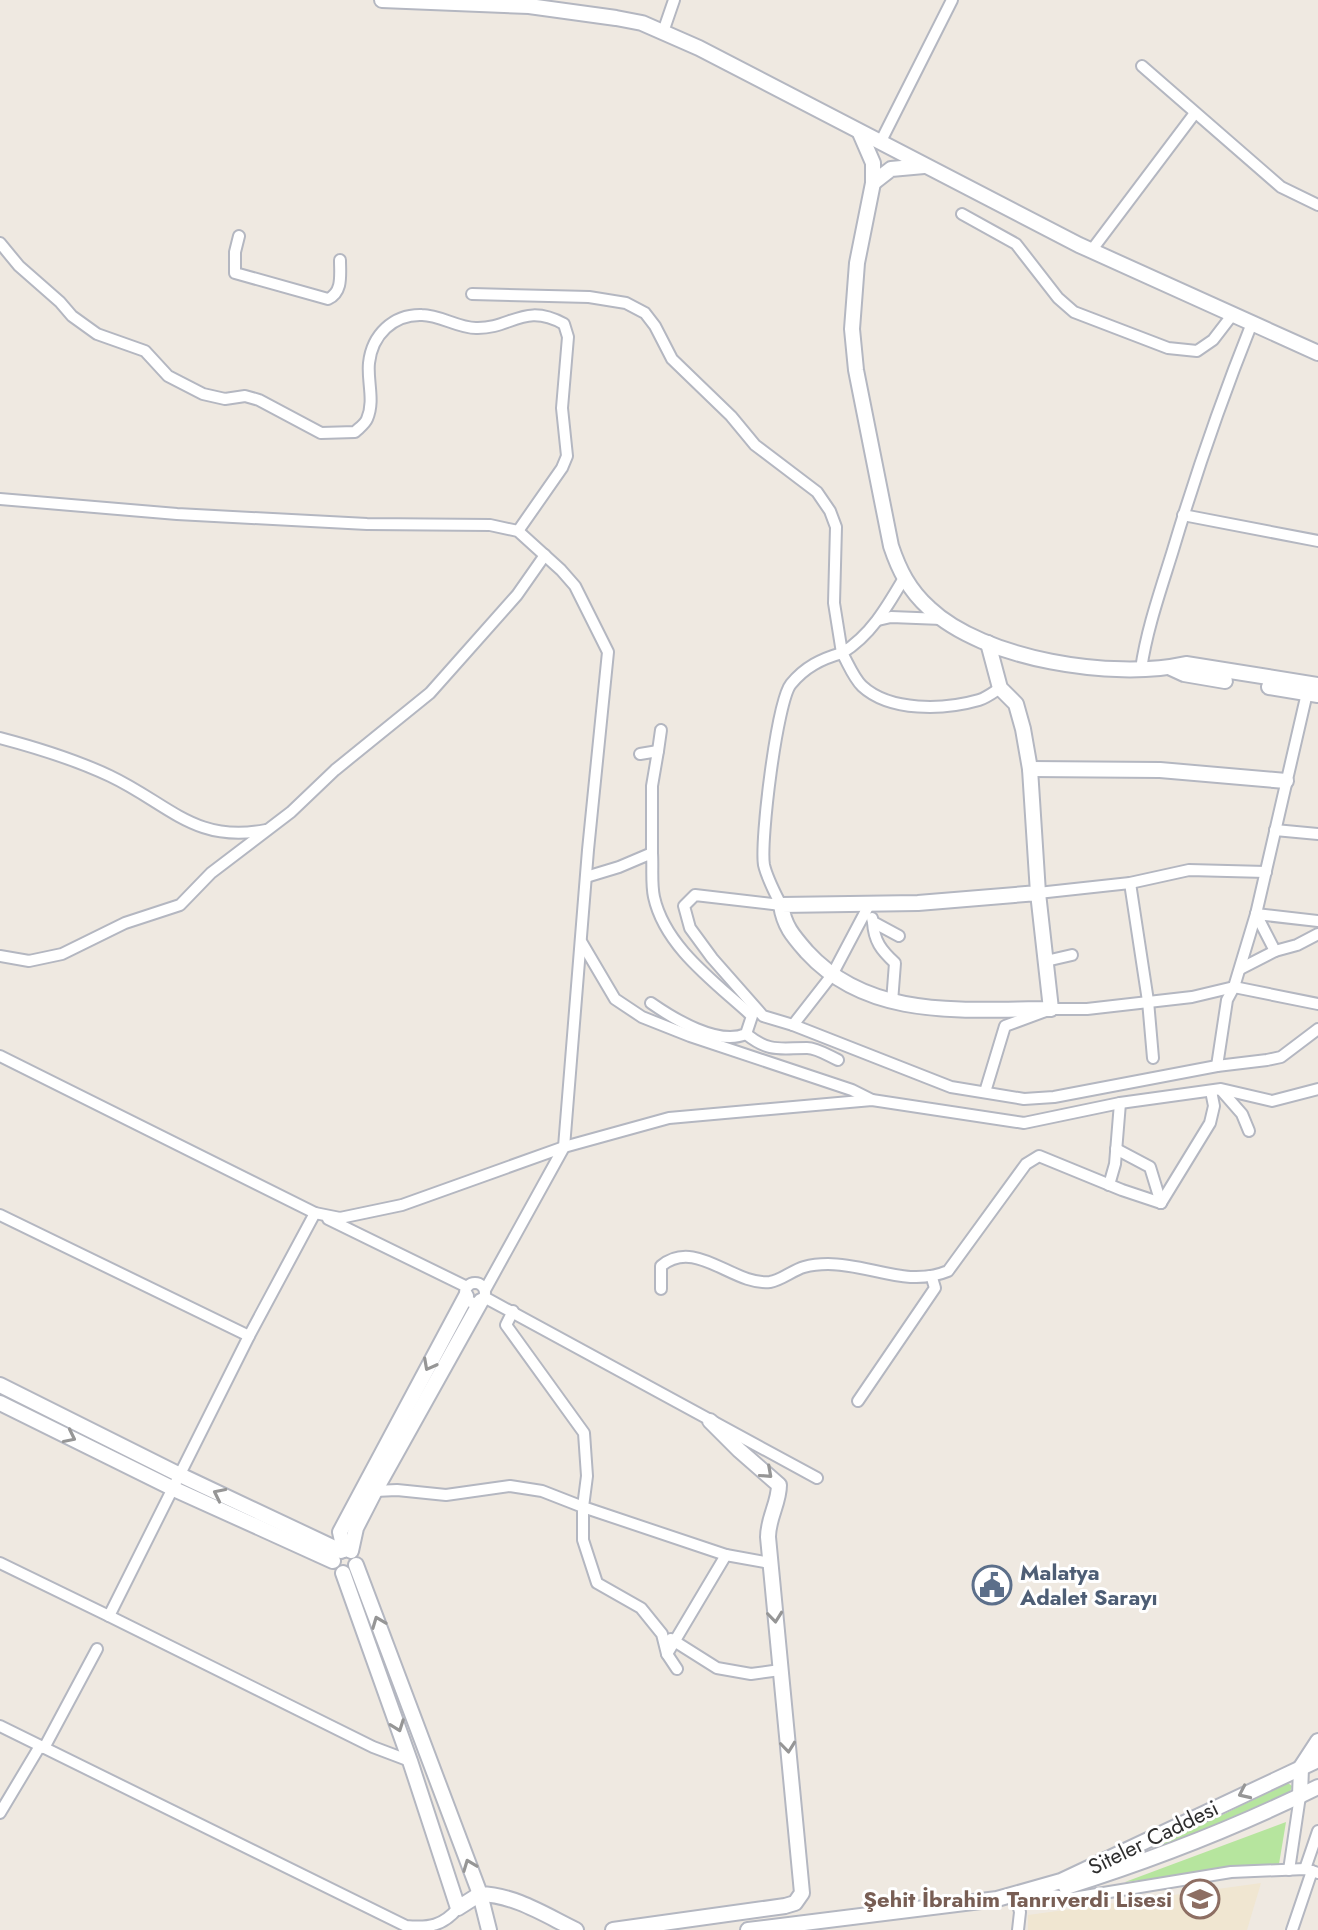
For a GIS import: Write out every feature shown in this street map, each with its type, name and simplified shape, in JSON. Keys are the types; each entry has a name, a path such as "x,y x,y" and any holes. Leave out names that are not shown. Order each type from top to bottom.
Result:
{"street":[{"path":"382,0 529,6 616,18 663,32 1091,251 1318,353"},
{"path":"663,32 674,0"},
{"path":"880,143 952,0"},
{"path":"1142,66 1281,187 1318,205"},
{"path":"1091,251 1195,113"},
{"path":"860,133 873,163 873,183 857,263 852,307 853,350 891,546 904,578 942,619 988,643 1099,670 1171,668 1186,664 1314,691 1286,781 1256,914 1234,987 1227,1000 1217,1066"},
{"path":"873,183 891,169 925,166"},
{"path":"962,214 1016,244 1058,298 1074,312 1168,348 1197,351 1213,340 1233,314"},
{"path":"239,236 235,273 328,299 335,296 339,289 340,260"},
{"path":"0,243 19,266 72,316 97,334 145,351 168,376 203,394 225,399 245,396 259,400 321,433 355,432 367,420 371,402 369,363 376,340 386,326 400,318 422,315 472,328 489,327 528,314 552,318 564,324 568,337 562,408 567,456 518,531"},
{"path":"472,294 589,297 626,303 645,313 672,359 731,416 755,445 817,492 830,511 836,527 834,603 842,653 861,685 877,696 901,704 945,706 981,700 1000,688"},
{"path":"1141,669 1150,626 1183,515 1221,400 1252,323"},
{"path":"0,499 177,514 367,524 490,525 518,531 575,586 608,652 564,1147 375,1491 345,1556"},
{"path":"1183,515 1318,541"},
{"path":"0,956 29,961 62,954 125,923 180,905 211,873 430,693 517,595 545,555"},
{"path":"904,578 878,620 852,647 816,661 788,686 775,743 765,823 764,865 781,905 786,928 832,975 876,998 892,1002 943,1009 1087,1009 1192,997 1234,987 1318,1004"},
{"path":"878,620 891,617 942,619"},
{"path":"988,643 1000,688 1016,704 1030,769 1038,893 1051,1009"},
{"path":"651,1003 677,1022 735,1039 746,1034 752,1016 678,945 662,924 653,893 652,853 652,786 661,730"},
{"path":"0,738 78,761 115,778 199,827 233,835 268,829"},
{"path":"640,754 658,751"},
{"path":"1030,769 1160,770 1286,781"},
{"path":"1275,830 1318,834"},
{"path":"586,877 652,853"},
{"path":"1266,872 1189,870 1130,883 869,905 781,905 695,895 684,906 690,928 763,1016 951,1087 1024,1099 1054,1097 1281,1057 1318,1029"},
{"path":"1130,883 1148,1001 1153,1058"},
{"path":"869,905 874,937 895,963 892,1002"},
{"path":"793,1025 832,975 869,905"},
{"path":"1256,914 1318,921"},
{"path":"1256,914 1275,951"},
{"path":"873,922 899,936"},
{"path":"1240,969 1318,934"},
{"path":"582,943 615,999 642,1017 852,1090 872,1100"},
{"path":"1046,961 1072,955"},
{"path":"985,1092 1005,1026 1051,1009"},
{"path":"746,1034 770,1047 786,1051 809,1048 838,1060"},
{"path":"0,1056 466,1291 472,1302 484,1296"},
{"path":"315,1213 340,1218 402,1205 564,1147 669,1118 872,1100 1024,1123 1120,1103 1216,1090 1272,1101 1318,1089"},
{"path":"1216,1090 1242,1114 1249,1131"},
{"path":"1161,1203 1210,1123 1216,1090"},
{"path":"1109,1185 1120,1103"},
{"path":"1116,1149 1150,1167 1161,1203"},
{"path":"661,1289 661,1266 671,1257 688,1256 716,1264 750,1280 771,1282 805,1266 831,1264 903,1277 932,1278 948,1271 1032,1158 1039,1156 1161,1203"},
{"path":"109,1616 249,1336 315,1213"},
{"path":"0,1215 249,1336"},
{"path":"858,1401 935,1288 932,1278"},
{"path":"489,1930 480,1894 345,1556 340,1532 466,1291 475,1282 481,1285 484,1296 817,1478"},
{"path":"513,1311 506,1325 584,1433 587,1476 583,1540 597,1583 641,1608 662,1634 717,1668 751,1674 780,1670"},
{"path":"0,1385 177,1482"},
{"path":"0,1403 345,1556 353,1571 343,1573 458,1908"},
{"path":"613,1930 785,1906 795,1903 802,1893 770,1563 768,1521 779,1496 779,1485 710,1421"},
{"path":"375,1491 446,1495 510,1486 542,1491 726,1555 770,1563"},
{"path":"667,1654 726,1555"},
{"path":"0,1563 373,1747 410,1761"},
{"path":"662,1634 667,1654 677,1669"},
{"path":"0,1813 42,1747 97,1649"},
{"path":"0,1726 403,1928 428,1928 447,1921 458,1908 480,1894 519,1902 576,1930"},
{"path":"1289,1870 1300,1796 1318,1741"},
{"name":"Siteler Caddesi","path":"823,1927 997,1899 1061,1881 1312,1763"},
{"name":"Siteler Caddesi","path":"748,1930 823,1927 975,1910 1017,1901 1137,1864 1317,1788"},
{"path":"1292,1930 1312,1871 1318,1831"},
{"path":"1044,1894 1073,1898 1231,1872 1312,1871"},
{"path":"1017,1901 1020,1912 1018,1930"}],"shaded area":[{"name":"Şehit İbrahim Tanrıverdi Lisesi","path":"1261,1883 1247,1930 1028,1930 1028,1915"}],"green space":[{"path":"1288,1783 1292,1786 1288,1798 1150,1850"},
{"path":"1286,1822 1279,1864 1125,1882"}],"place":[{"name":"Malatya Adalet Sarayı","path":"992,1585"},
{"name":"Şehit İbrahim Tanrıverdi Lisesi","path":"1200,1899"}]}
